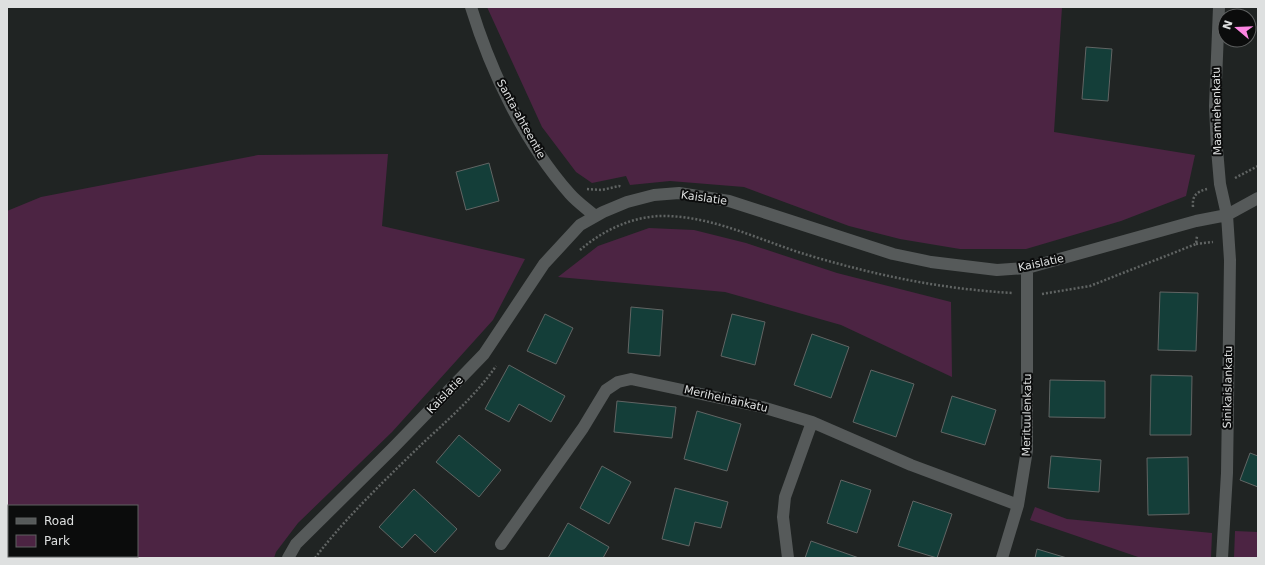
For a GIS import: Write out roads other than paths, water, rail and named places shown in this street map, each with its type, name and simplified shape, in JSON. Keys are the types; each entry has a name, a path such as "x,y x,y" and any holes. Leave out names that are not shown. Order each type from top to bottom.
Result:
{"street":[{"name":"Santa-ahteentie","path":"471,7 483,47 511,105 541,156 571,194 595,216"},
{"name":"Maamiehenkatu","path":"1219,7 1216,149 1220,184 1227,215"},
{"name":"Kaislatie","path":"288,558 296,544 399,442 484,354 544,264 580,225 595,216 627,202 654,195 679,193 703,196 729,201 757,209 860,245 893,254 969,267 997,270 1027,268 1227,215 1258,198"},
{"name":"Sinikaislankatu","path":"1222,558 1228,472 1230,260 1227,215"},
{"name":"Merituulenkatu","path":"1002,558 1018,505 1027,450 1027,268"},
{"name":"Meriheinänkatu","path":"501,544 583,428 606,390 618,382 631,380 762,407 812,422 911,465 1018,505"},
{"path":"788,558 783,517 785,497 812,422"}]}
